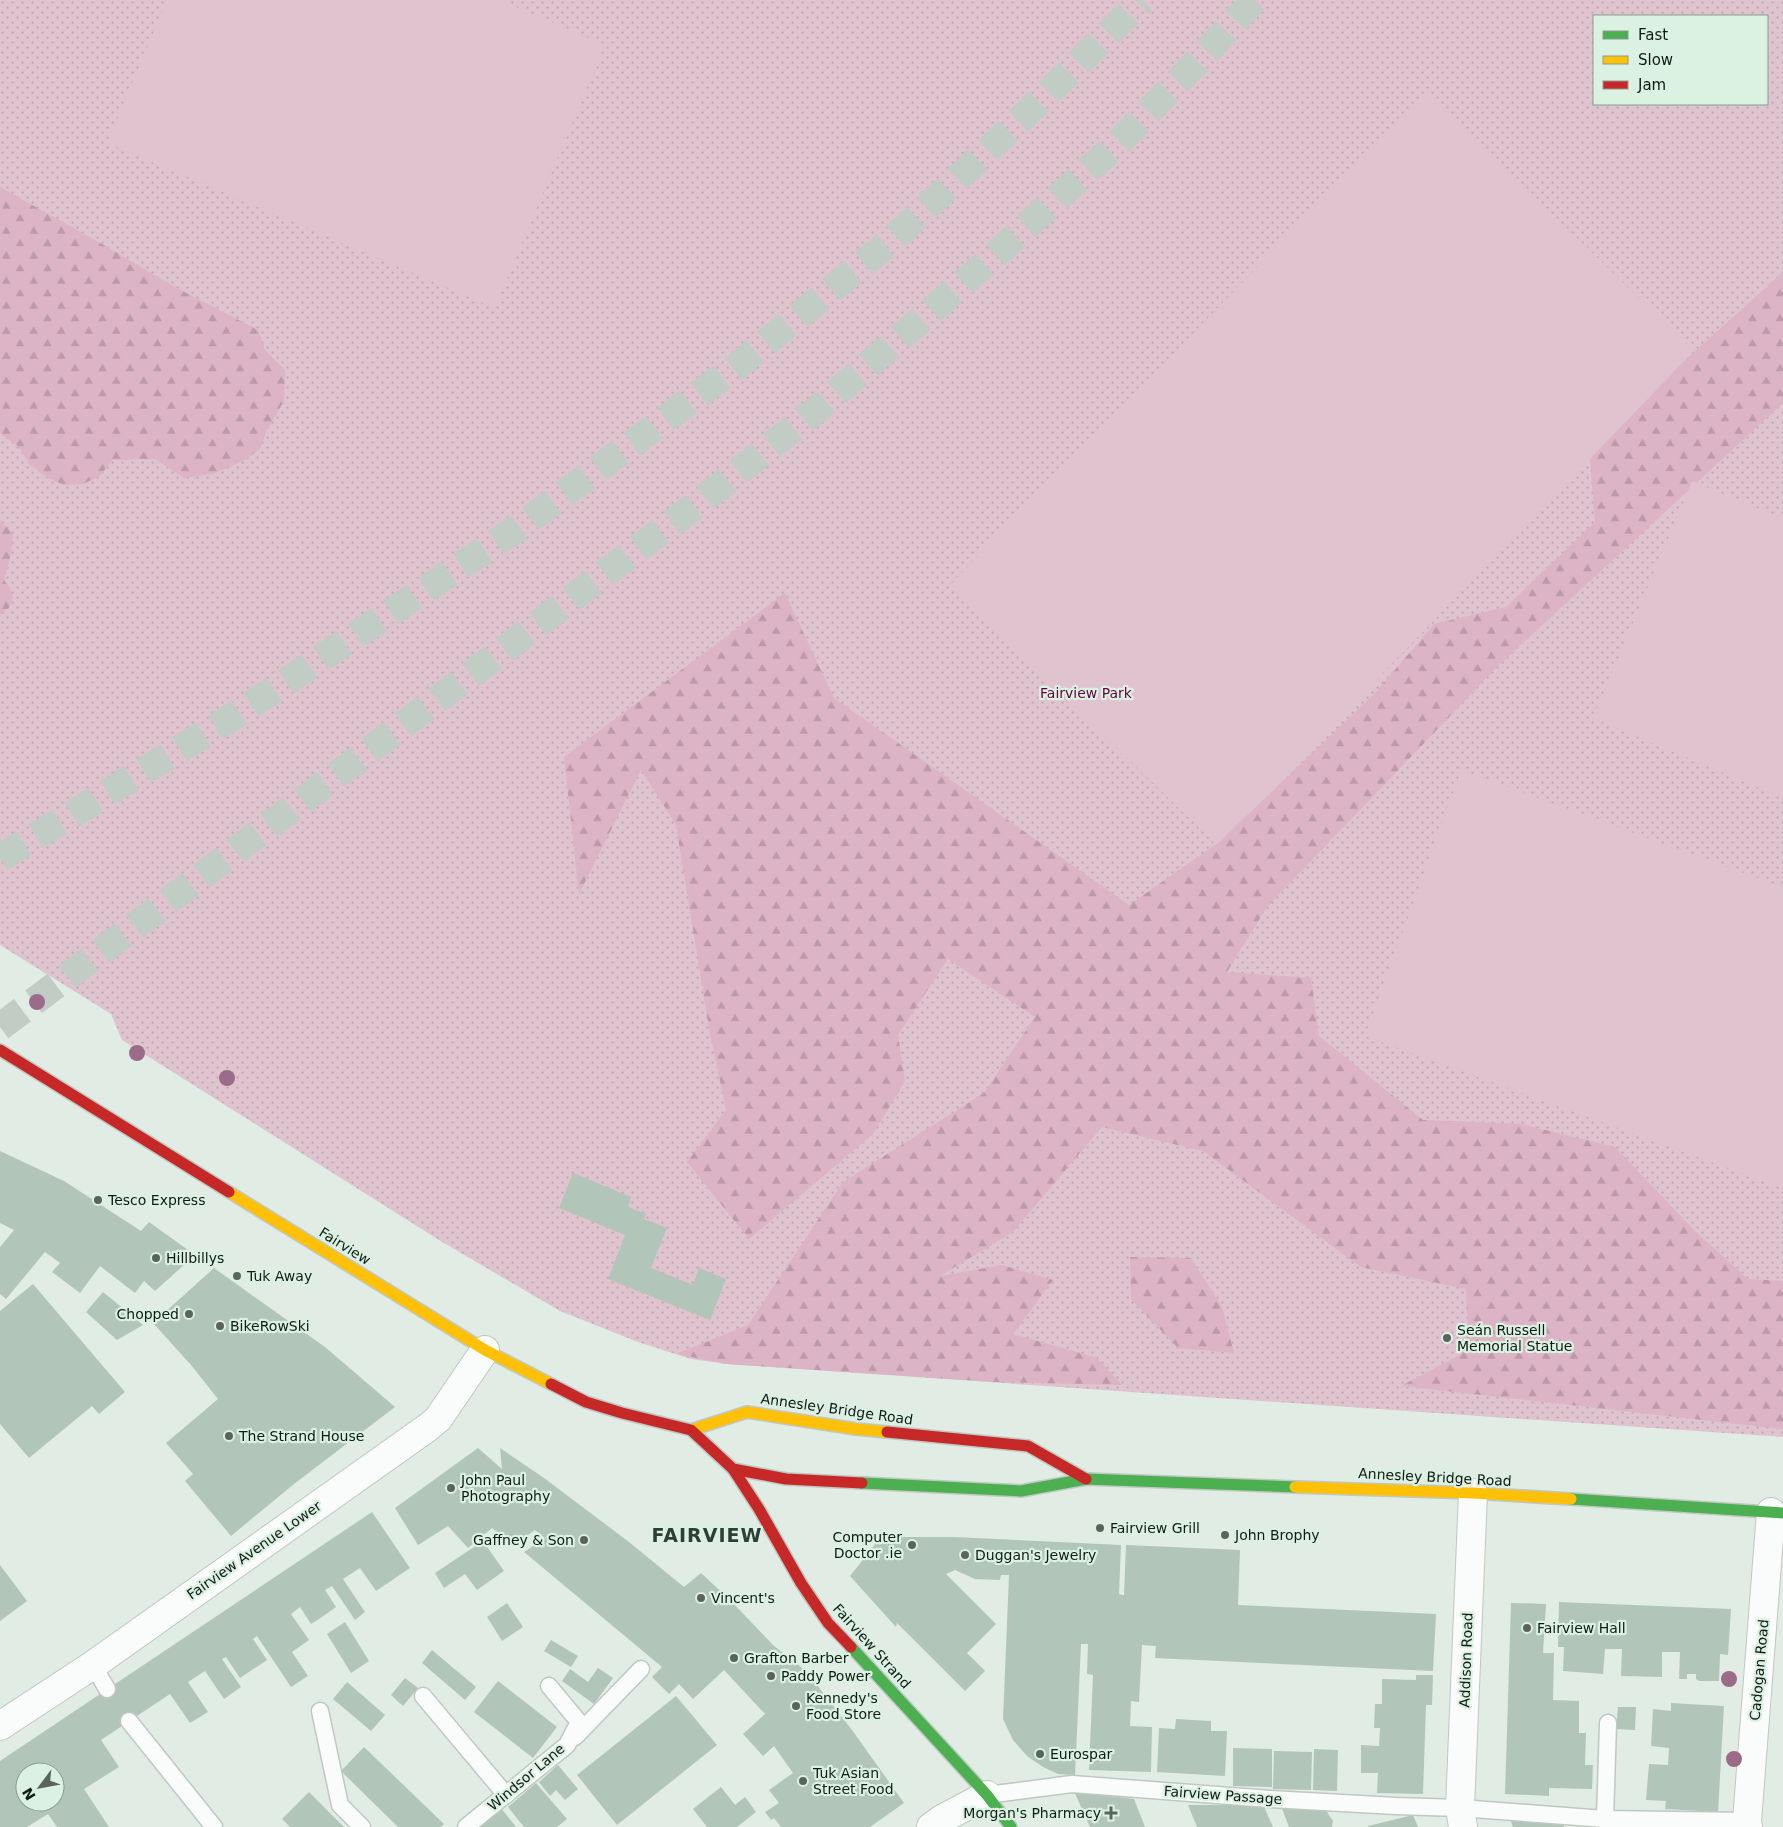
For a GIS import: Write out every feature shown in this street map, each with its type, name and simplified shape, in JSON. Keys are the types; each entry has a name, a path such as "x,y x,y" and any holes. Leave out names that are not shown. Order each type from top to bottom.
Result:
{"main road":[{"name":"Fairview","path":"0,1050 485,1350 586,1402 622,1414 691,1430"},
{"name":"Annesley Bridge Road","path":"691,1430 746,1412 856,1429 1028,1446 1086,1479"},
{"path":"691,1430 733,1469"},
{"name":"Annesley Bridge Road","path":"733,1469 786,1479 1022,1491 1086,1479 1473,1492 1593,1502 1777,1512"},
{"name":"Fairview Strand","path":"733,1469 759,1509 801,1583 828,1623 987,1795 1011,1827"}],"street":[{"name":"Fairview Avenue Lower","path":"0,1726 93,1665 427,1428 438,1419 485,1350"},
{"name":"Addison Road","path":"1462,1818 1473,1492"},
{"name":"Cadogan Road","path":"1748,1824 1777,1512"},
{"path":"931,1827 987,1795"}],"lane":[{"path":"93,1665 107,1689"},
{"path":"567,1745 641,1670"},
{"name":"Windsor Lane","path":"466,1827 567,1745 579,1722 549,1686"},
{"path":"423,1696 506,1795"},
{"path":"320,1712 340,1805 362,1827"},
{"path":"130,1721 214,1827"},
{"path":"1606,1823 1608,1722"},
{"name":"Fairview Passage","path":"987,1795 1072,1784 1270,1799 1462,1818 1606,1823 1748,1824"}],"green space":[{"name":"Fairview Park","path":"0,0 1783,0 1783,1437 727,1364 691,1359 638,1342 560,1311 439,1240 122,1040 111,1014 0,945"},
{"path":"167,0 500,0 605,45 495,308 107,143"},
{"path":"1426,92 1694,351 1217,845 949,586"},
{"path":"0,187 171,285 258,330 265,350 285,370 284,401 267,430 260,449 243,461 213,474 184,478 155,459 112,460 100,476 83,484 64,485 46,477 29,464 19,447 0,433"},
{"path":"1783,272 1783,403 1498,666 1267,907 1227,972 1311,978 1319,1036 1423,1120 1521,1124 1615,1147 1695,1231 1748,1279 1783,1281 1783,1429 1401,1386 1469,1350 1466,1289 1361,1267 1203,1151 1102,1127 1013,1232 940,1276 1002,1265 1053,1280 1013,1334 1097,1358 1122,1385 996,1382 727,1364 676,1354 748,1325 843,1182 984,1093 1035,1017 948,959 898,1035 905,1081 873,1134 749,1239 687,1162 726,1110 709,1028 676,825 641,770 579,894 564,757 785,593 834,698 1129,905 1219,842 1375,693 1434,624 1506,607 1595,522 1589,447"},
{"path":"1692,481 1783,519 1783,798 1593,718"},
{"path":"0,521 13,533 11,555 4,580 10,588 13,598 9,608 0,614"},
{"path":"1461,770 1783,887 1783,1188 1365,1036"},
{"path":"1130,1257 1191,1258 1222,1307 1234,1353 1178,1348 1131,1299"}],"building":[{"path":"0,1151 64,1181 141,1231 149,1222 195,1255 155,1291 144,1281 135,1293 100,1266 80,1293 52,1272 60,1263 45,1252 6,1299 0,1294 0,1247 14,1230 0,1223"},
{"path":"573,1173 631,1197 628,1207 646,1214 644,1219 667,1228 651,1268 693,1285 699,1268 726,1279 710,1320 608,1279 625,1235 559,1208"},
{"path":"214,1268 325,1347 395,1407 294,1484 231,1536 185,1481 193,1474 166,1443 218,1399 191,1365 153,1323"},
{"path":"33,1284 125,1392 99,1414 92,1406 29,1458 0,1424 0,1311"},
{"path":"103,1292 143,1325 117,1340 86,1312"},
{"path":"478,1448 502,1469 500,1448 544,1478 629,1542 684,1587 701,1573 774,1646 806,1671 852,1730 904,1803 870,1827 781,1827 774,1818 771,1820 765,1812 779,1803 769,1790 793,1773 774,1746 763,1756 743,1734 765,1714 724,1670 693,1699 679,1684 669,1694 652,1677 662,1667 524,1552 545,1538 535,1530 514,1545 492,1528 468,1548 448,1526 418,1545 395,1508"},
{"path":"372,1512 410,1568 376,1591 360,1568 343,1579 365,1612 355,1620 332,1586 325,1590 336,1607 319,1619 311,1624 300,1607 291,1614 309,1640 292,1652 308,1676 291,1687 257,1636 253,1639 267,1660 240,1678 226,1657 222,1659 241,1687 224,1699 205,1671 188,1682 208,1712 190,1723 170,1694 101,1740 119,1767 84,1789 109,1827 57,1827 48,1814 27,1827 0,1827 0,1761"},
{"path":"881,1537 954,1537 1121,1545 1119,1594 1122,1595 1124,1595 1126,1545 1240,1550 1238,1605 1436,1614 1433,1671 1155,1658 1156,1646 1142,1645 1139,1702 1131,1701 1130,1726 1152,1727 1151,1772 1089,1770 1093,1675 1087,1674 1088,1644 1081,1644 1075,1775 1058,1774 1027,1756 1013,1740 1003,1719 1009,1575 1001,1575 1000,1580 975,1579 955,1570 946,1574 996,1624 967,1653 985,1671 965,1691 897,1623 896,1627 850,1576"},
{"path":"483,1541 504,1571 477,1590 465,1574 444,1588 435,1573"},
{"path":"0,1565 27,1601 0,1621"},
{"path":"1559,1602 1731,1609 1728,1655 1720,1654 1719,1681 1699,1681 1696,1679 1696,1674 1687,1674 1687,1679 1679,1679 1680,1652 1662,1652 1662,1677 1621,1676 1622,1649 1605,1649 1603,1674 1563,1671 1564,1647 1558,1647"},
{"path":"507,1603 523,1627 502,1641 487,1617"},
{"path":"1511,1603 1546,1604 1543,1653 1554,1653 1553,1700 1579,1701 1579,1733 1586,1733 1585,1765 1593,1765 1592,1789 1549,1788 1549,1796 1505,1794"},
{"path":"345,1622 369,1661 351,1673 327,1634"},
{"path":"551,1640 578,1656 571,1667 544,1651"},
{"path":"432,1650 476,1687 465,1700 422,1663"},
{"path":"598,1668 613,1678 594,1704 562,1681 570,1669 588,1682"},
{"path":"1416,1675 1433,1675 1432,1705 1426,1705 1423,1794 1377,1793 1378,1773 1361,1773 1361,1745 1379,1746 1380,1728 1374,1728 1375,1704 1382,1704 1382,1679 1416,1680"},
{"path":"405,1678 418,1688 403,1706 391,1695"},
{"path":"498,1681 557,1727 533,1758 474,1712"},
{"path":"347,1682 385,1715 371,1731 333,1699"},
{"path":"676,1696 717,1745 617,1825 577,1775"},
{"path":"1671,1703 1724,1706 1718,1812 1665,1809 1666,1801 1646,1800 1649,1764 1668,1765 1669,1748 1651,1746 1653,1709 1671,1711"},
{"path":"1618,1707 1636,1707 1635,1730 1616,1729"},
{"path":"1176,1719 1211,1721 1211,1731 1227,1731 1225,1776 1157,1772 1159,1728 1175,1729"},
{"path":"364,1747 444,1824 441,1827 398,1827 341,1771"},
{"path":"1233,1748 1272,1749 1272,1787 1233,1786"},
{"path":"1314,1749 1338,1750 1337,1791 1313,1790"},
{"path":"1274,1751 1312,1752 1311,1790 1273,1789"},
{"path":"558,1765 578,1789 565,1800 556,1790 550,1796 539,1782"},
{"path":"536,1783 567,1819 557,1827 524,1827 508,1807"},
{"path":"721,1787 735,1805 745,1797 756,1812 737,1827 707,1827 693,1809"},
{"name":"Morgan's Pharmacy","path":"1074,1791 1134,1799 1145,1827 1090,1827"},
{"path":"309,1792 344,1827 290,1827 282,1819"},
{"path":"1262,1802 1273,1827 1197,1827 1188,1805 1231,1805"},
{"path":"1281,1806 1325,1809 1333,1821 1332,1827 1289,1827"},
{"path":"501,1808 516,1827 478,1827"},
{"path":"1413,1815 1418,1827 1368,1827 1368,1826"},
{"path":"1510,1819 1562,1820 1564,1827 1513,1827"}],"tunnel":[{"path":"0,858 234,716 515,530 737,366 891,241 1045,96 1142,0"},
{"path":"0,1027 701,501 819,408 994,256 1120,141 1254,0"}],"traffic: fast":[{"path":"862,1483 1021,1491 1086,1479 1295,1487"},
{"path":"1571,1499 1783,1513"},
{"path":"851,1647 987,1795 1011,1827"}],"traffic: slow":[{"path":"229,1192 485,1350 551,1384"},
{"path":"691,1430 747,1412 887,1432"},
{"path":"1295,1487 1473,1493 1571,1499"}],"traffic: jam":[{"path":"0,1050 229,1192"},
{"path":"551,1384 586,1402 691,1430 733,1469 786,1479 862,1483"},
{"path":"887,1432 1028,1446 1086,1479"},
{"path":"733,1469 759,1509 801,1583 828,1623 851,1647"}],"place":[{"name":"Tesco Express","path":"98,1200"},
{"name":"Hillbillys","path":"156,1258"},
{"name":"Tuk Away","path":"237,1276"},
{"name":"Chopped","path":"189,1314"},
{"name":"BikeRowSki","path":"220,1326"},
{"name":"Seán Russell Memorial Statue","path":"1447,1338"},
{"name":"The Strand House","path":"229,1436"},
{"name":"John Paul Photography","path":"451,1488"},
{"name":"Fairview Grill","path":"1100,1528"},
{"name":"John Brophy","path":"1225,1535"},
{"name":"Gaffney & Son","path":"584,1540"},
{"name":"Computer Doctor .ie","path":"912,1545"},
{"name":"Duggan's Jewelry","path":"965,1555"},
{"name":"Vincent's","path":"701,1598"},
{"name":"Fairview Hall","path":"1527,1628"},
{"name":"Grafton Barber","path":"734,1658"},
{"name":"Paddy Power","path":"771,1676"},
{"name":"Kennedy's Food Store","path":"796,1706"},
{"name":"Eurospar","path":"1040,1754"},
{"name":"Tuk Asian Street Food","path":"803,1781"},
{"name":"Morgan's Pharmacy","path":"1111,1813"}],"district":[{"name":"FAIRVIEW","path":"707,1535"}]}
